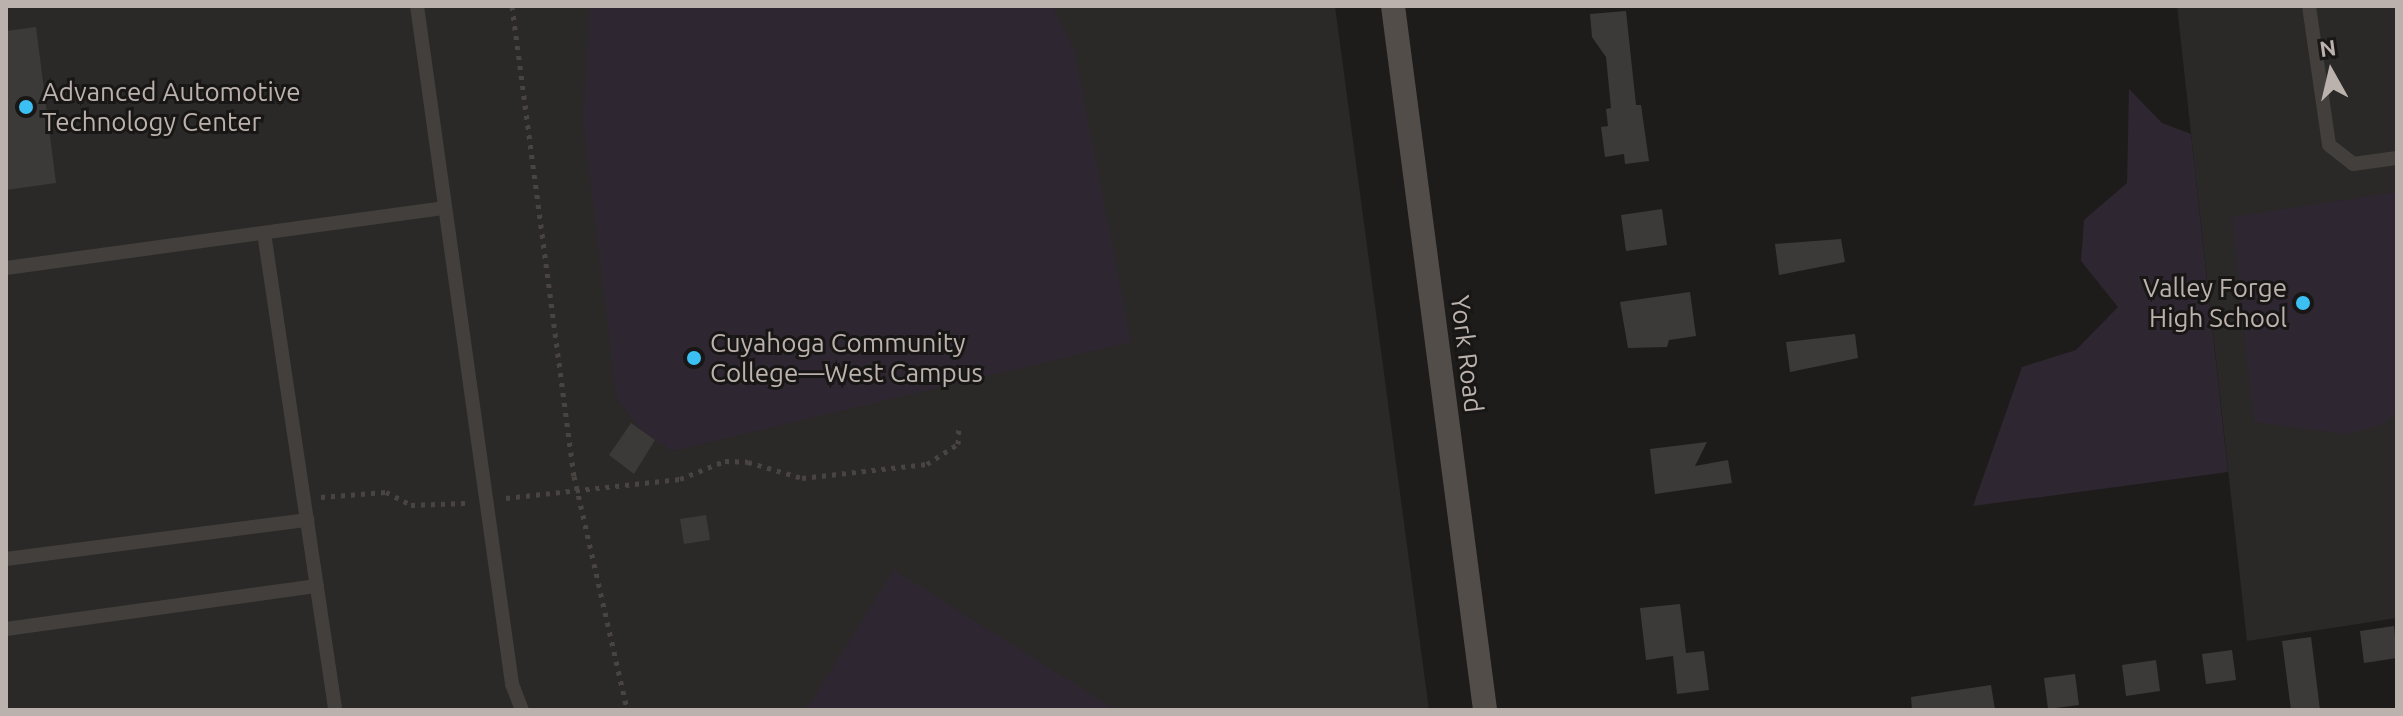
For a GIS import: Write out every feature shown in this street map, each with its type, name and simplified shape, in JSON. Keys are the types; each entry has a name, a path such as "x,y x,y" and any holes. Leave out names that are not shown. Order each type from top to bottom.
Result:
{"main road":[{"name":"York Road","path":"1393,6 1485,710"}],"lane":[{"path":"417,6 512,684 522,710"},
{"path":"2309,6 2329,145 2353,164 2397,158"},
{"path":"6,268 445,208"},
{"path":"264,233 335,710"},
{"path":"6,559 307,520"},
{"path":"6,629 317,586"}],"path":[{"path":"512,6 576,491 627,710"},
{"path":"505,498 680,479 725,461 748,462 802,478 927,464 947,456 958,444 959,426"},
{"path":"349,493 386,492 411,505 466,503"}],"shaded area":[{"name":"Cuyahoga Community College—West Campus","path":"6,6 1335,6 1429,710 6,710"},
{"path":"590,6 1053,6 1074,49 1131,342 672,451 641,430 617,399 583,120"},
{"name":"Valley Forge High School","path":"2177,6 2397,6 2397,618 2247,641"},
{"path":"2129,89 2162,123 2191,134 2228,472 1973,506 2022,367 2076,350 2118,307 2081,261 2084,220 2127,183"},
{"path":"2397,192 2397,413 2379,426 2346,434 2254,422 2232,217"},
{"path":"894,570 1116,710 806,710"}],"building":[{"path":"1626,11 1636,105 1641,105 1649,161 1625,164 1624,154 1605,157 1601,127 1608,126 1606,109 1611,108 1606,57 1592,37 1590,14"},
{"name":"Advanced Automotive Technology Center","path":"36,27 56,183 6,190 6,31"},
{"path":"1662,209 1667,245 1626,251 1621,215"},
{"path":"1841,239 1845,262 1779,275 1775,244"},
{"path":"1690,292 1696,336 1669,340 1667,347 1628,348 1620,302"},
{"path":"1855,334 1858,358 1790,372 1786,342"},
{"path":"631,423 655,440 634,474 609,455"},
{"path":"1707,442 1695,466 1728,460 1732,483 1655,494 1650,449"},
{"path":"706,515 710,540 684,544 680,519"},
{"path":"1680,604 1686,653 1704,651 1709,690 1677,694 1673,656 1646,660 1640,608"},
{"path":"2394,626 2397,658 2364,663 2360,631"},
{"path":"2311,637 2320,710 2291,710 2282,641"},
{"path":"2232,650 2236,680 2206,684 2202,654"},
{"path":"2156,660 2160,691 2126,696 2122,665"},
{"path":"2075,674 2079,705 2048,709 2044,678"},
{"path":"1991,685 1995,710 1912,710 1911,697"}],"place":[{"name":"Advanced Automotive Technology Center","path":"26,107"},
{"name":"Valley Forge High School","path":"2303,303"},
{"name":"Cuyahoga Community College—West Campus","path":"694,358"}]}
